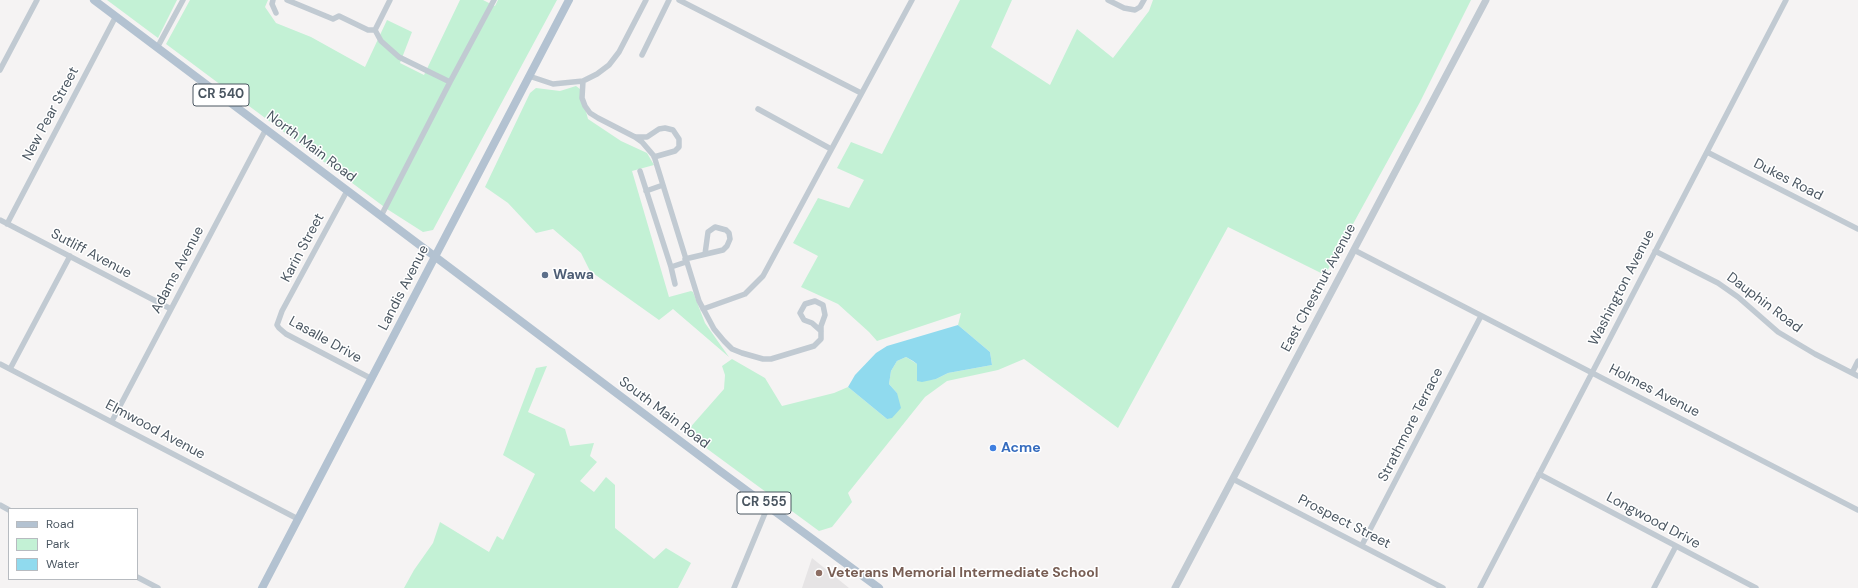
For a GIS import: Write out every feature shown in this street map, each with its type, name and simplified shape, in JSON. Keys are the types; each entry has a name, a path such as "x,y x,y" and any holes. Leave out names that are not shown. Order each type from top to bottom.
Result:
{"main road":[{"name":"North Main Road","path":"94,0 435,256"},
{"name":"Landis Avenue","path":"262,588 569,0"},
{"name":"South Main Road","path":"435,256 879,588"}],"street":[{"path":"0,70 36,0"},
{"path":"158,48 183,0"},
{"path":"273,0 272,4 276,13"},
{"path":"286,0 333,19 339,16 368,30 374,30"},
{"path":"374,30 390,0"},
{"path":"381,216 494,0"},
{"path":"529,76 554,84 583,81 597,74 609,65 619,52 646,0"},
{"path":"642,54 669,0"},
{"path":"679,0 861,93"},
{"path":"703,309 744,294 760,280 912,0"},
{"path":"1108,0 1124,8 1135,10 1140,7 1144,0"},
{"name":"East Chestnut Avenue","path":"1175,588 1486,0"},
{"name":"Washington Avenue","path":"1480,588 1786,0"},
{"name":"New Pear Street","path":"7,224 116,16"},
{"path":"374,30 381,41 399,57 450,82"},
{"path":"583,81 582,98 590,113 635,137 642,142 654,157 686,261 703,309 714,329 732,349 752,357 772,359 814,346 821,339 825,309 818,302 810,302 805,304 800,310 801,316 821,331"},
{"path":"758,109 831,149"},
{"path":"635,137 647,137 659,129 665,128 673,130 679,138 678,147 675,151 654,157"},
{"name":"Adams Avenue","path":"112,422 266,129"},
{"name":"Dukes Road","path":"1707,152 1858,229"},
{"path":"640,171 675,284"},
{"path":"646,191 663,185"},
{"name":"Karin Street","path":"280,316 347,191"},
{"name":"Sutliff Avenue","path":"0,220 171,309"},
{"path":"671,268 705,254 723,250 727,246 730,239 729,233 726,230 715,227 708,232 705,254"},
{"name":"Holmes Avenue","path":"1354,250 1858,510"},
{"name":"Dauphin Road","path":"1655,251 1718,283 1738,297 1778,332 1815,354 1858,376"},
{"path":"10,370 70,256"},
{"name":"Lasalle Drive","path":"280,316 277,325 282,331 372,379"},
{"name":"Strathmore Terrace","path":"1362,545 1481,316"},
{"path":"1852,373 1858,361"},
{"name":"Elmwood Avenue","path":"0,364 298,519"},
{"name":"Longwood Drive","path":"1539,474 1756,588"},
{"name":"Prospect Street","path":"1232,479 1443,588"},
{"path":"734,588 768,506"},
{"path":"1654,588 1676,546"},
{"path":"138,578 158,588"}],"shaded area":[{"name":"Veterans Memorial Intermediate School","path":"812,558 849,588 802,588"}],"green space":[{"path":"107,0 177,0 158,38"},
{"path":"190,0 268,0 265,7 276,23 311,37 365,67 387,20 412,32 400,63 424,75 460,0 483,0 495,6 498,0 557,0 433,230 423,232 387,209 166,44"},
{"path":"960,0 1012,0 991,47 1050,85 1077,29 1113,58 1149,11 1153,0 1471,0 1420,102 1325,275 1228,227 1118,428 1024,359 998,370 947,381 925,397 848,493 852,502 832,527 819,531 687,434 687,431 724,389 725,375 722,366 732,359 765,378 782,406 834,393 848,387 887,419 897,393 889,384 891,371 897,361 906,357 917,364 917,381 936,379 948,373 992,365 990,352 958,325 961,313 877,341 838,304 801,287 818,256 793,243 818,198 849,208 864,180 837,168 851,142 882,154"},
{"path":"576,86 580,89 588,119 621,141 647,153 654,165 632,171 669,297 691,291 693,292 705,323 729,357 673,309 659,320 590,271 581,253 553,229 536,233 508,203 485,187 530,93 536,88 560,91"},
{"path":"547,366 528,412 565,429 570,446 594,443 590,456 597,462 580,481 594,492 606,477 615,485 615,528 654,559 666,548 691,563 678,588 404,588 414,570 433,543 440,522 489,552 497,536 503,540 535,474 503,455 536,368"}],"water":[{"path":"958,325 990,352 992,365 948,373 936,379 922,382 917,381 917,364 906,357 897,361 891,371 889,384 897,393 901,408 892,418 887,419 848,387 855,375 876,353 887,346"}],"place":[{"name":"Wawa","path":"545,275"},
{"name":"Acme","path":"993,448"},
{"name":"Veterans Memorial Intermediate School","path":"819,573"}]}
